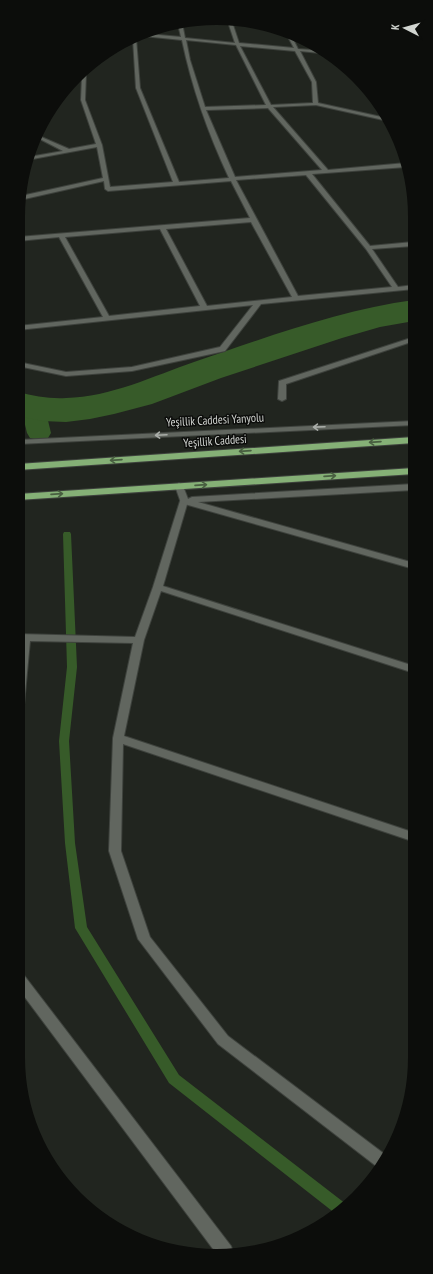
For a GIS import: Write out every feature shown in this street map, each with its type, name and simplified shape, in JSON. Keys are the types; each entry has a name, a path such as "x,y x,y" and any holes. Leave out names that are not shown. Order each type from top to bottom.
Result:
{"highway":[{"name":"Yeşillik Caddesi","path":"25,467 408,440"},
{"path":"25,497 408,471"}],"street":[{"path":"231,25 238,45 269,106 326,171"},
{"path":"181,29 203,109 233,180 252,220 296,298"},
{"path":"153,36 313,52"},
{"path":"291,41 314,82 316,104"},
{"path":"135,44 138,88 177,184"},
{"path":"84,79 82,100 99,146 108,189 401,165"},
{"path":"203,109 316,104 381,119"},
{"path":"42,138 68,150"},
{"path":"34,158 68,150 99,146"},
{"path":"308,173 368,248 396,289"},
{"path":"26,197 106,179"},
{"path":"25,238 252,220"},
{"path":"162,228 204,308"},
{"path":"61,235 107,318"},
{"path":"368,248 408,244"},
{"path":"25,327 296,298 408,288"},
{"path":"25,366 66,374 132,369 222,349 259,302"},
{"path":"282,399 282,383 408,341"},
{"name":"Yeşillik Caddesi Yanyolu","path":"25,442 408,423"},
{"path":"179,486 184,501 158,588 139,640 118,738 115,851 144,939 223,1040 379,1159"},
{"path":"184,501 408,487"},
{"path":"184,501 408,564"},
{"path":"158,588 408,668"},
{"path":"25,637 139,640"},
{"path":"118,738 408,836"},
{"path":"25,987 223,1249"}],"waterway":[{"path":"25,405 42,409 66,410 90,408 138,395 329,330 377,317 408,311"},
{"path":"33,408 39,433"},
{"path":"67,534 72,667 64,741 70,843 81,928 174,1079 337,1206"}]}
